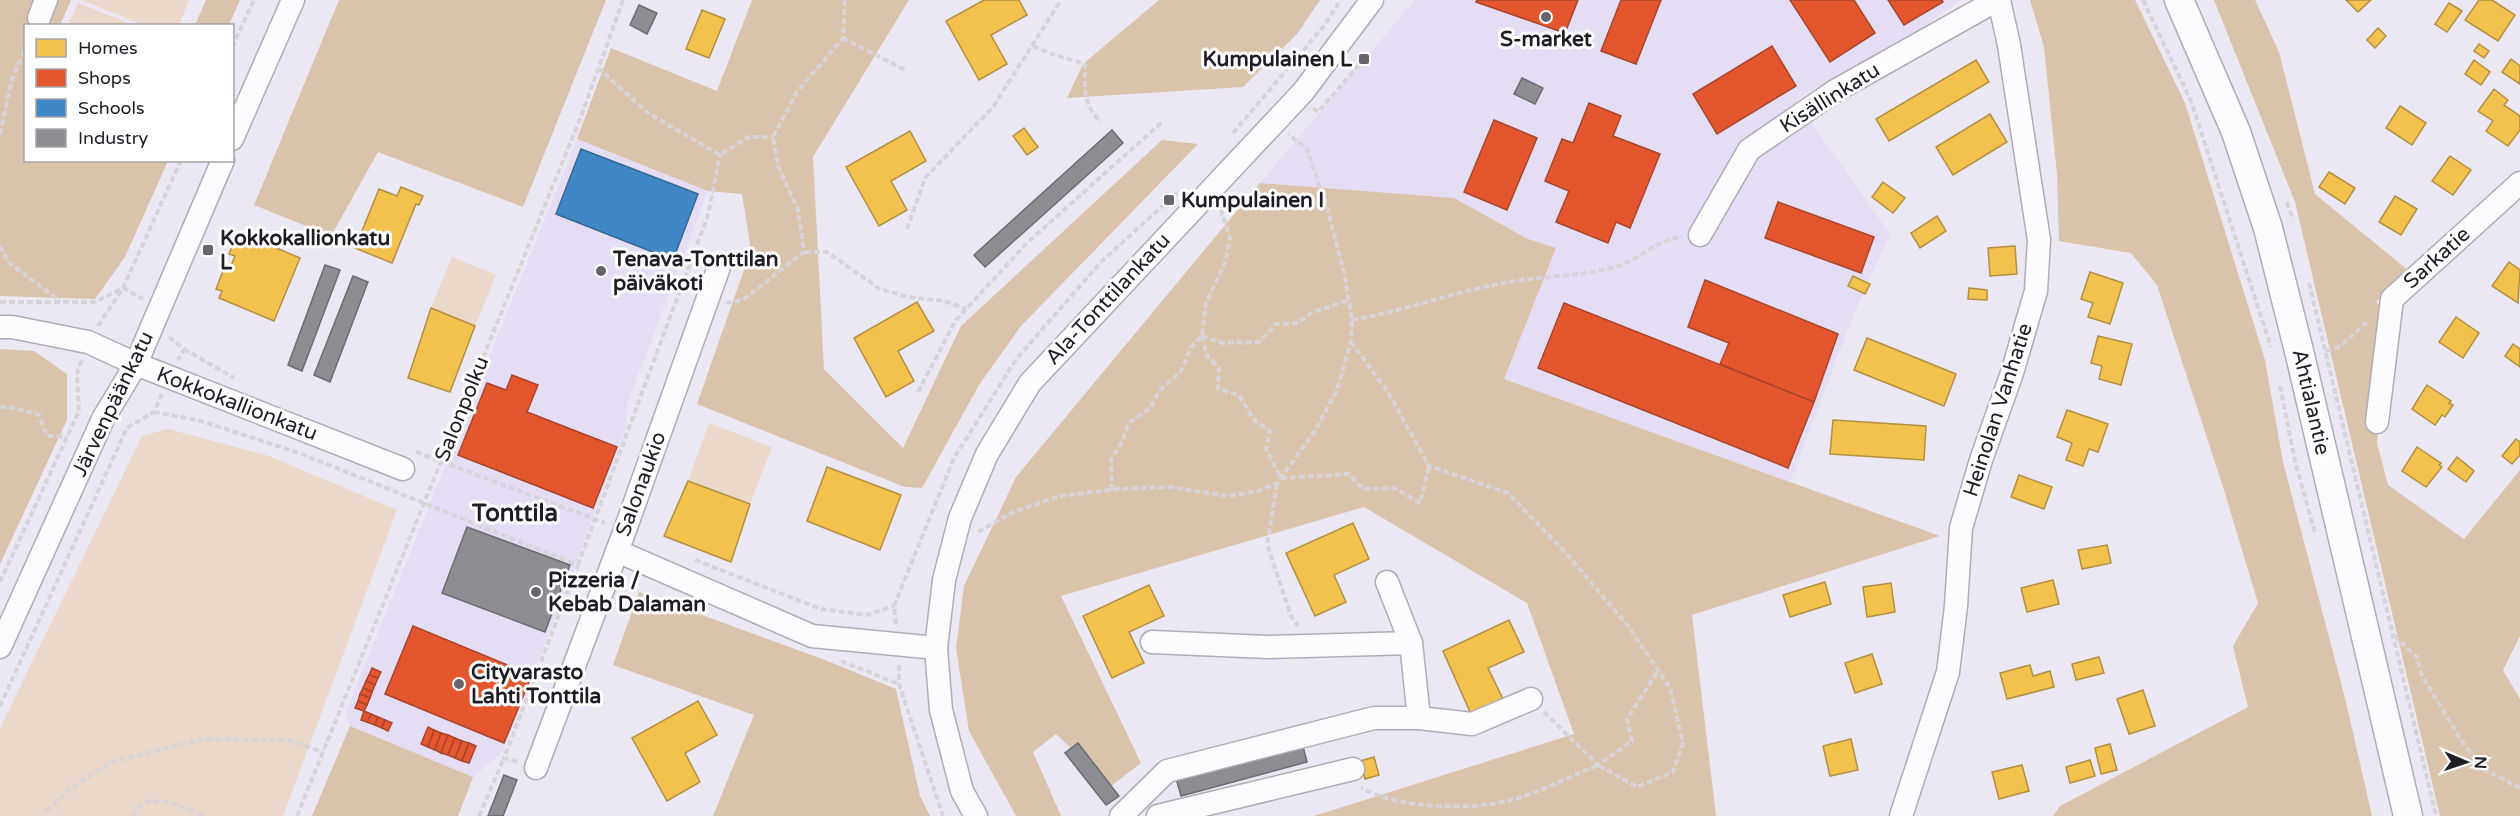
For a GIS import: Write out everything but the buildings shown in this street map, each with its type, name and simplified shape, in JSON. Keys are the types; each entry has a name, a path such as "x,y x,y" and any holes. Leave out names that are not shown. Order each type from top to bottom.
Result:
{"main road":[{"name":"Ahtialantie","path":"2179,0 2236,132 2268,228 2408,816"}],"street":[{"path":"234,134 293,0"},
{"name":"Ala-Tonttilankatu","path":"976,816 962,791 940,710 936,648 944,580 960,518 987,454 1030,383 1303,92 1372,0"},
{"name":"Kisällinkatu","path":"1700,235 1749,150 1835,91 1998,0"},
{"name":"Heinolan Vanhatie","path":"1901,816 1948,672 1956,606 1961,528 1981,460 2012,373 2036,291 2037,231 2009,45 1998,0"},
{"name":"Järvenpäänkatu","path":"0,646 103,419 136,364 222,162"},
{"name":"Sarkatie","path":"2377,422 2392,298 2520,183"},
{"name":"Salonaukio","path":"536,768 621,541 719,267"},
{"name":"Kokkokallionkatu","path":"0,327 12,327 88,342 136,364 403,469"},
{"path":"621,541 812,636 936,648"},
{"path":"1387,582 1411,643 1419,718"},
{"path":"1152,642 1267,647 1411,643"},
{"path":"1121,816 1167,771 1374,718 1419,718 1472,724 1531,699"},
{"path":"1158,816 1353,769"}],"path":[{"path":"234,42 254,0"},
{"name":"Salonpolku","path":"297,816 441,461 623,0"},
{"path":"804,252 798,210 778,166 773,137 796,92 843,38 845,0"},
{"path":"907,229 925,178 993,107 1061,0"},
{"path":"2144,0 2192,101 2271,348"},
{"path":"843,38 907,71"},
{"path":"1033,46 1085,64 1085,90 1089,111 1101,122"},
{"path":"0,134 12,79 24,52"},
{"path":"598,68 648,114 720,155"},
{"path":"918,392 956,320 1026,244 1162,122"},
{"path":"953,545 1013,512 1060,496 1112,489 1169,488 1228,496 1259,491 1277,483 1281,478 1315,430 1338,390 1350,342 1352,320 1327,207 1307,149 1274,123"},
{"path":"479,816 504,758 596,519 708,215 720,155 748,137 773,137"},
{"path":"0,582 80,411 77,374 88,342 123,288 180,162"},
{"path":"1225,175 1221,211 1230,238 1225,263 1206,303 1202,336 1207,356 1219,368 1218,389 1239,395 1254,420 1270,431 1266,449 1281,478"},
{"path":"1352,320 1392,313 1497,284 1593,272 1627,264 1666,238 1700,235"},
{"path":"0,246 8,262 61,302"},
{"path":"705,306 743,300 804,252 827,252 880,289 908,297 944,301 966,309"},
{"path":"0,302 95,302 123,288"},
{"path":"2300,355 2342,346 2392,298"},
{"path":"1202,336 1222,343 1259,342 1276,324 1298,323 1313,312 1349,300"},
{"path":"0,706 127,428 154,412 184,349 169,339 170,331"},
{"path":"1112,489 1111,460 1122,442 1129,423 1150,408 1160,390 1181,371 1191,347 1202,336"},
{"path":"1350,342 1388,392 1429,466 1508,493 1565,552 1629,627 1670,688 1683,744 1673,772 1637,787 1598,765 1531,699"},
{"path":"2280,382 2295,461 2316,538"},
{"path":"0,407 15,408 39,416 47,436 67,437"},
{"path":"154,412 201,421 299,453 578,565"},
{"path":"441,461 596,519 621,541"},
{"path":"1281,478 1348,474 1363,489 1394,488 1420,503 1429,466"},
{"path":"1277,483 1267,544 1291,616 1312,646"},
{"path":"688,557 821,609 866,615 894,606"},
{"path":"2394,636 2417,657 2422,676 2463,743 2484,769 2520,788"},
{"path":"1353,769 1362,789 1418,804 1462,807 1512,800 1598,765 1632,741 1628,719 1658,671"},
{"path":"46,811 73,787 111,762 204,739 288,740 323,753"},
{"path":"504,758 536,768"},
{"path":"133,816 136,809 145,803 159,800 205,816"}],"shaded area":[{"path":"0,0 71,0 60,24 24,24 24,162 168,162 125,257 95,299 0,296"},
{"path":"81,0 189,0 179,24 141,24"},
{"path":"206,0 240,0 229,24 195,24"},
{"path":"339,0 606,0 523,207 378,152 331,236 254,205"},
{"path":"752,0 909,0 813,157 824,369 903,448 961,326 1162,140 1198,144 1021,326 979,385 922,488 905,487 697,404 751,250 742,194 708,191 577,139 611,48 717,91"},
{"path":"1159,0 1320,0 1297,34 1243,87 1067,98 1083,64"},
{"path":"1415,0 1960,0 1921,28 1795,100 1890,234 1853,316 1790,482 1504,379 1556,248 1528,239 1454,198 1260,183"},
{"path":"2030,0 2135,0 2185,103 2265,360 2283,462 2346,702 2372,816 2053,816 2060,806 2248,707 2233,646 2258,603 2224,490 2157,285 2131,253 2059,241 2057,174 2044,47"},
{"path":"2214,0 2255,0 2279,52 2315,194 2409,271 2376,302 2391,315 2377,443 2388,485 2464,539 2520,470 2520,636 2503,670 2520,699 2520,816 2440,816 2295,202"},
{"path":"78,3 130,24 68,24"},
{"path":"577,139 708,191 627,404 626,427 503,751 473,777 350,726 346,712"},
{"path":"1260,183 1454,198 1528,239 1556,248 1504,379 1940,536 1692,615 1716,816 1314,816 1574,734 1527,603 1364,507 1061,596 1141,763 1111,786 1056,734 1033,752 1061,816 1016,816 969,731 956,648 964,586 1016,477"},
{"path":"452,257 496,275 475,326 431,308"},
{"path":"0,349 34,351 67,374 67,420 0,564"},
{"path":"709,423 772,447 750,504 688,481"},
{"path":"168,429 269,456 397,510 283,816 0,816 0,728 142,436"},
{"path":"639,592 825,660 896,689 920,796 930,816 713,816 754,715 613,665"},
{"path":"350,726 473,777 458,816 312,816"}],"place":[{"name":"S-market","path":"1546,17"},
{"name":"Kumpulainen L","path":"1364,59"},
{"name":"Kumpulainen I","path":"1169,200"},
{"name":"Kokkokallionkatu L","path":"208,250"},
{"name":"Tenava-Tonttilan päiväkoti","path":"601,271"},
{"name":"Pizzeria / Kebab Dalaman","path":"536,592"},
{"name":"Cityvarasto Lahti Tonttila","path":"459,684"}],"district":[{"name":"Tonttila","path":"515,513"}]}
